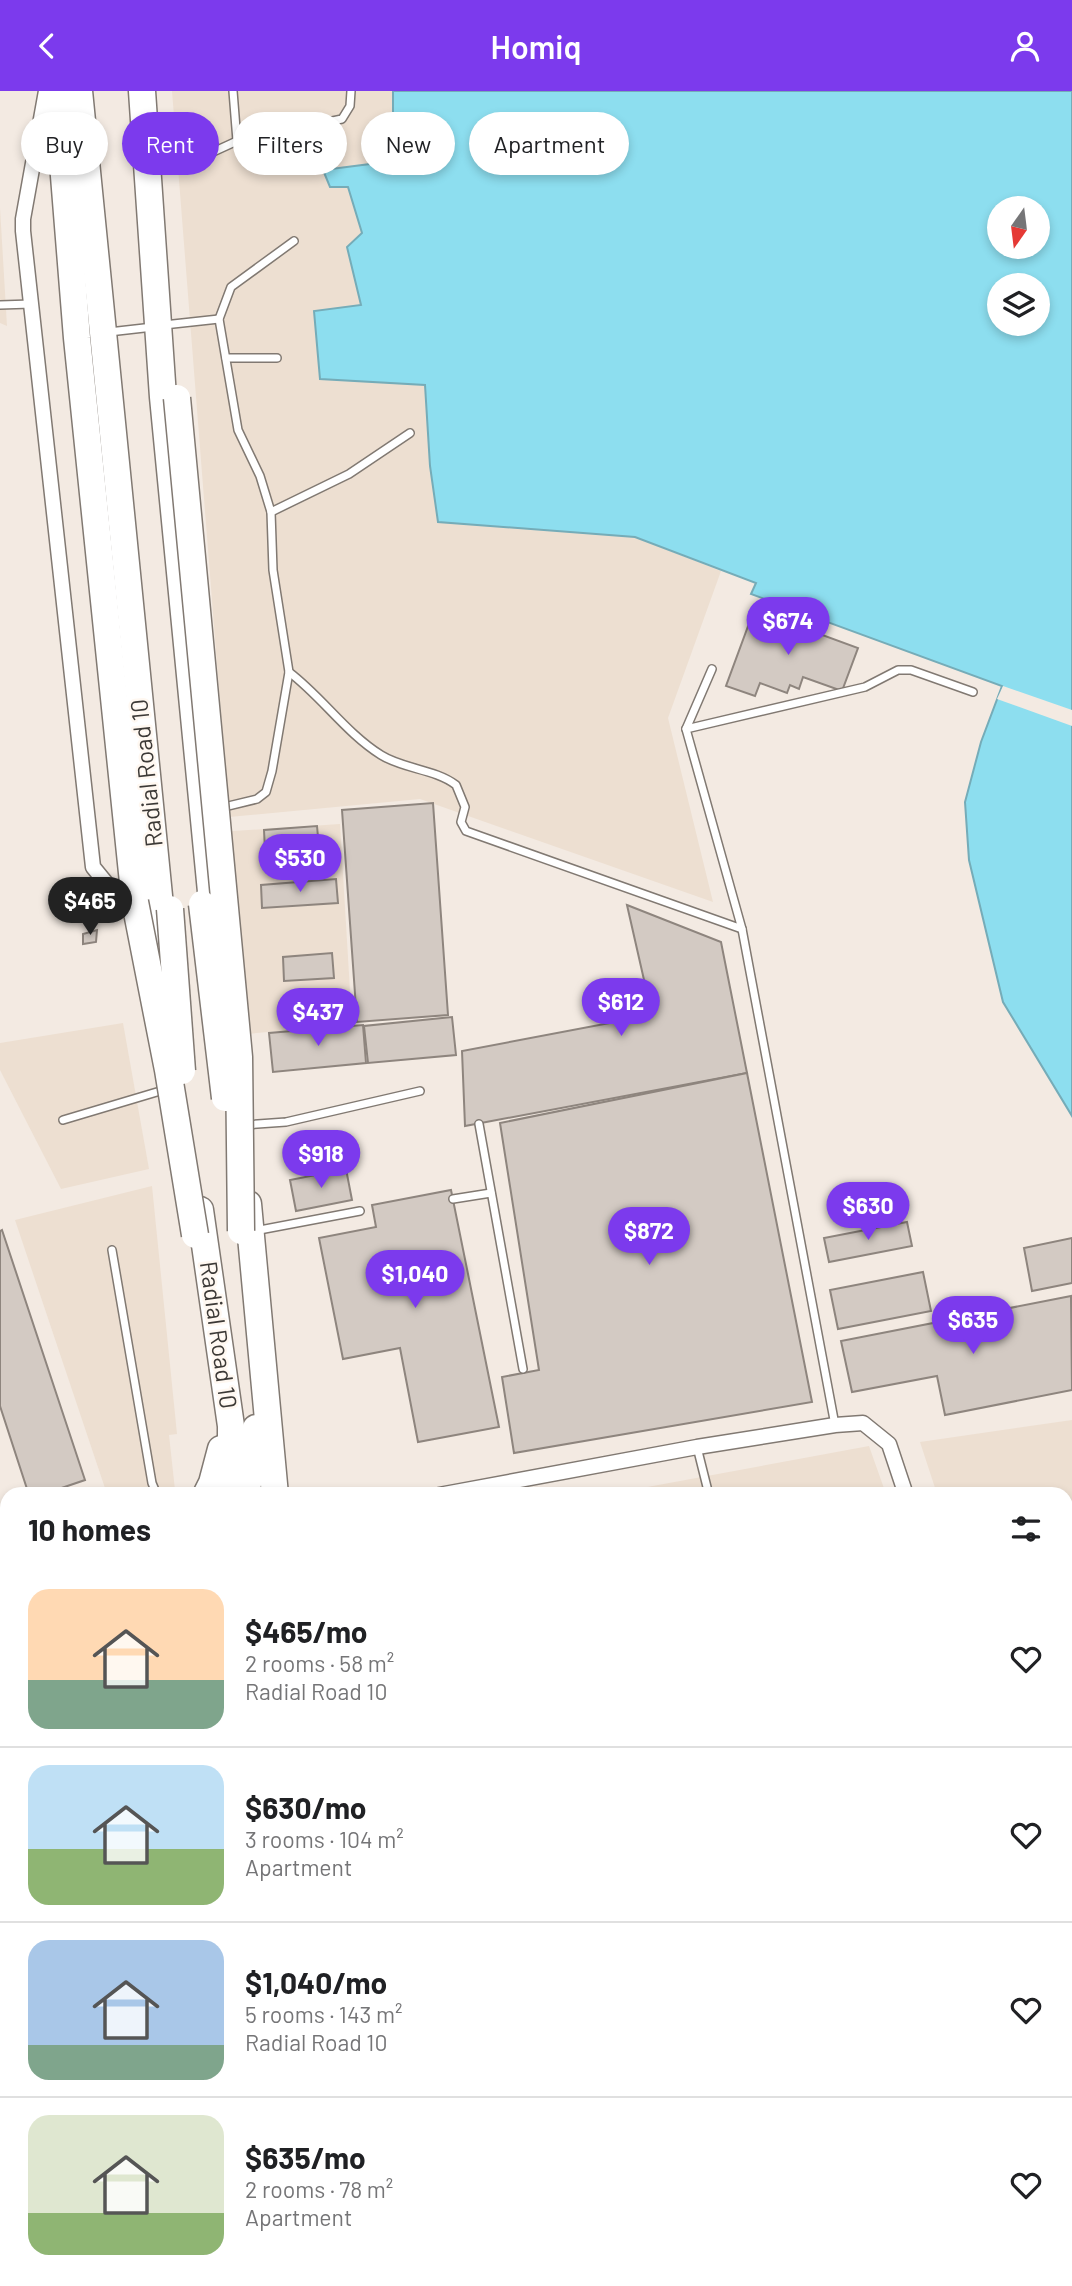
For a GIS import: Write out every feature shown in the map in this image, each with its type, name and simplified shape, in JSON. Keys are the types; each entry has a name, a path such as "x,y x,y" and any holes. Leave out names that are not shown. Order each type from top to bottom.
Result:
{"highway":[{"path":"61,91 60,126 77,338 135,902 168,1070 223,1422 219,1461 209,1487"},
{"name":"Radial Road 10","path":"79,91 165,957 230,1426 231,1487"},
{"name":"Radial Road 10","path":"142,91 144,112"},
{"name":"Radial Road 10","path":"148,175 163,397 202,811 241,1125 246,1231 274,1487"},
{"path":"159,326 172,366 177,398 239,1057 256,1430 247,1487"},
{"path":"202,904 246,1231"},
{"path":"170,909 195,1235"},
{"path":"165,957 219,954"},
{"path":"218,1487 231,1448"}],"street":[{"path":"46,91 23,219 93,867 165,957"},
{"path":"482,1487 697,1447 863,1423 889,1444 903,1487"}],"lane":[{"path":"233,91 235,112"},
{"path":"346,112 350,106 351,91"},
{"path":"202,811 257,800 266,792 289,672 273,570 271,512 260,476 238,430 219,319 231,286 294,241"},
{"path":"0,305 31,305"},
{"path":"103,332 219,319"},
{"path":"226,358 277,358"},
{"path":"271,512 349,474 410,433"},
{"path":"712,669 686,729 742,929 835,1425"},
{"path":"686,729 865,687 898,670 911,670 973,692"},
{"path":"289,672 311,688 342,723 376,752 402,765 456,785 466,807 461,822 466,831 742,929"},
{"path":"63,1120 183,1085"},
{"path":"241,1125 286,1122 420,1091"},
{"path":"479,1123 523,1369"},
{"path":"453,1199 491,1193"},
{"path":"246,1231 360,1212"},
{"path":"112,1250 154,1487"},
{"path":"697,1447 707,1487"}],"shaded area":[{"path":"172,91 393,91 393,112 361,112 361,175 369,175 348,187 362,233 347,247 361,305 315,311 320,379 425,384 430,466 439,522 635,537 721,571 668,718 713,902 420,799 229,817 179,175 219,175 219,112 174,112"},
{"path":"0,208 7,326 0,323"},
{"path":"340,824 352,1024 237,1035 218,832"},
{"path":"123,1023 149,1169 61,1189 0,1070 0,1043"},
{"path":"152,1186 177,1434 169,1435 175,1487 105,1487 15,1220"},
{"path":"1072,1420 1072,1487 935,1487 920,1442"},
{"path":"869,1446 884,1487 647,1487"}],"water":[{"path":"393,91 1072,91 1072,1116 1003,1002 969,860 965,802 981,742 1002,686 751,594 756,583 635,537 438,522 430,466 425,385 320,379 314,311 361,305 347,247 362,233 348,187 330,187 325,175 347,175 347,167 361,165 361,175 455,175 455,112 393,112"}],"pier":[{"path":"1003,686 1072,710 1072,726 997,699"}],"building":[{"path":"754,610 858,648 842,691 803,677 799,689 790,685 787,693 760,683 755,696 726,686"},
{"path":"433,803 448,1015 357,1022 342,810"},
{"path":"317,826 319,848 301,849 301,842 291,842 292,849 265,851 264,830"},
{"path":"336,879 338,903 262,908 261,885"},
{"path":"627,905 721,942 747,1073 465,1126 462,1051 652,1015"},
{"path":"97,930 96,942 83,944 83,934"},
{"path":"332,953 334,978 284,981 283,957"},
{"path":"452,1017 456,1055 368,1063 364,1026"},
{"path":"363,1025 366,1063 273,1072 269,1033"},
{"path":"747,1073 812,1402 514,1453 502,1377 539,1370 500,1123"},
{"path":"346,1169 352,1200 296,1211 290,1180"},
{"path":"451,1190 499,1427 418,1442 400,1348 343,1359 319,1238 376,1227 372,1205"},
{"path":"907,1222 912,1246 829,1262 824,1238"},
{"path":"2,1230 85,1480 64,1487 26,1487 0,1406"},
{"path":"1072,1238 1072,1283 1032,1291 1024,1248"},
{"path":"923,1272 931,1311 838,1329 830,1290"},
{"path":"1071,1296 1072,1390 945,1415 937,1376 852,1392 841,1341"}]}
